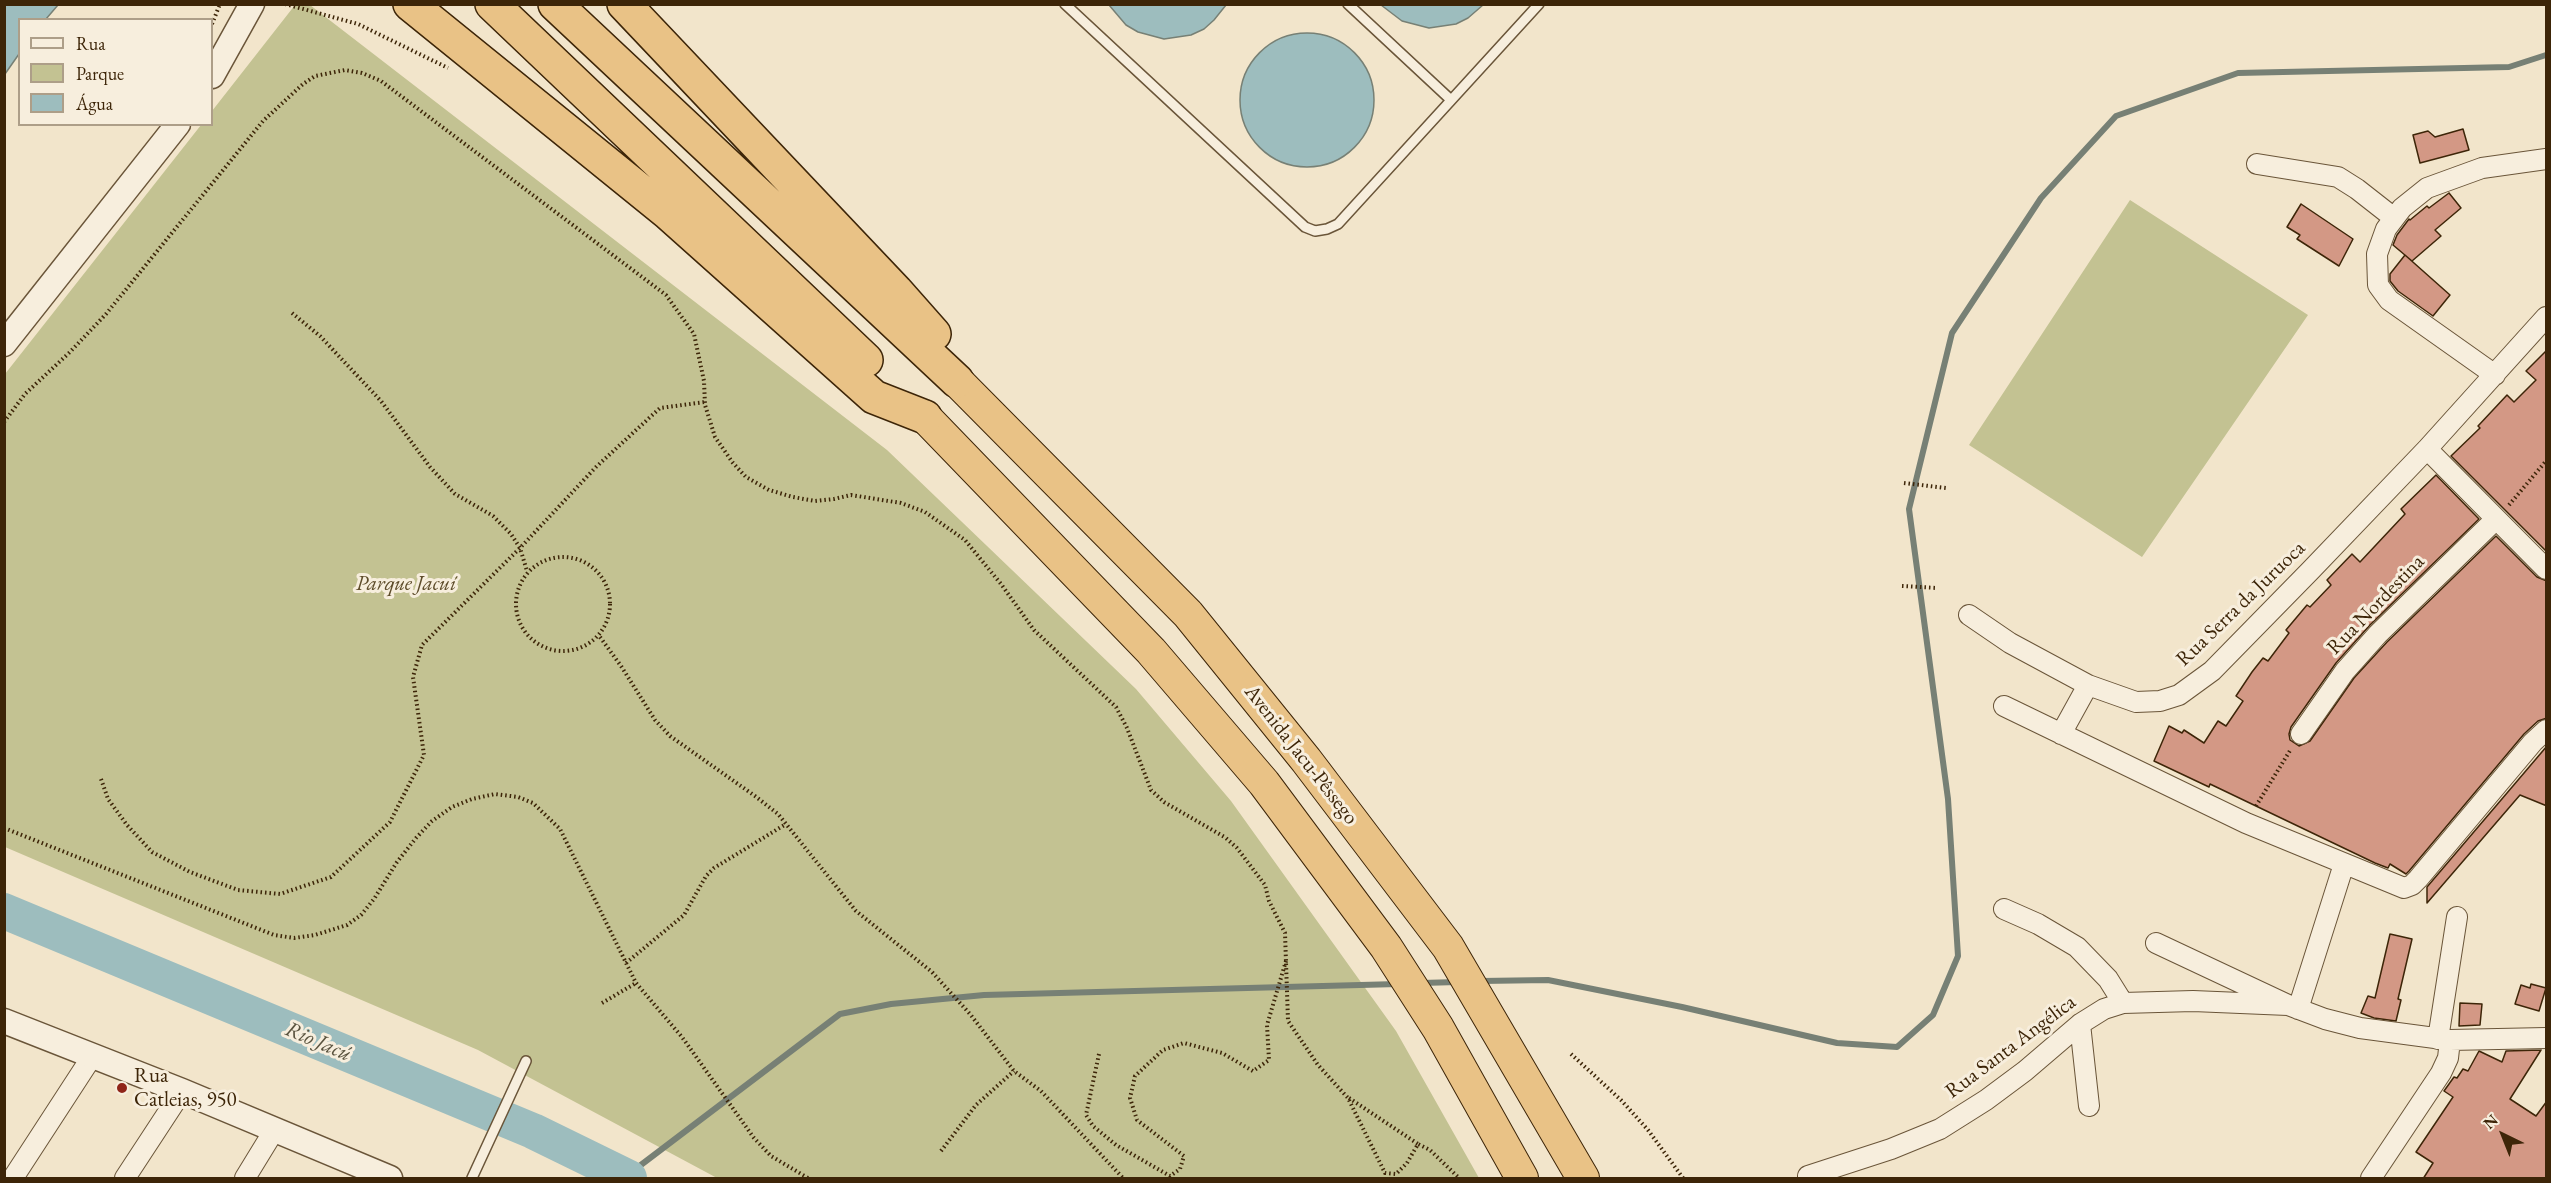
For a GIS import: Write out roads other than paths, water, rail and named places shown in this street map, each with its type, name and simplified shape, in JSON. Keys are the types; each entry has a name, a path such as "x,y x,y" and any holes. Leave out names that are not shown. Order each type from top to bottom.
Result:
{"highway":[{"path":"410,4 668,213 874,398 926,417"},
{"path":"492,4 926,417 1151,651 1264,783 1386,947 1438,1028 1522,1179"},
{"path":"555,4 957,381"},
{"path":"624,4 896,291 941,343 957,381"},
{"name":"Avenida Jacu-Pêssego","path":"957,381 1188,614 1306,760 1448,947 1583,1179"}],"street":[{"path":"213,74 252,4"},
{"path":"4,344 176,126"},
{"path":"2495,375 2389,300 2378,285 2377,254 2385,229 2402,208 2427,188 2482,168 2547,159"},
{"path":"2256,164 2338,177 2394,218"},
{"name":"Rua Serra da Juruoca","path":"1969,615 2010,643 2088,685 2136,702 2160,701 2179,695 2212,671 2427,449 2547,316"},
{"path":"2427,449 2547,569"},
{"name":"Rua Nordestina","path":"2301,734 2346,671 2378,634 2496,519"},
{"path":"2061,734 2088,685"},
{"path":"2004,706 2246,823 2404,888 2412,885 2533,742 2547,730"},
{"path":"2293,1007 2344,864"},
{"path":"2004,909 2038,924 2077,947 2108,979 2123,1003"},
{"path":"2371,1179 2441,1073 2448,1058 2444,1039 2457,917"},
{"path":"2156,943 2293,1007 2360,1028 2444,1039 2547,1038"},
{"name":"Rua Santa Angélica","path":"1808,1176 1892,1149 1940,1129 1986,1100 2080,1024 2104,1009 2123,1003 2193,1001 2293,1007"},
{"path":"5,1022 275,1129 357,1173 390,1179"},
{"path":"2080,1024 2089,1106"},
{"path":"13,1179 93,1055"},
{"path":"125,1179 182,1091"},
{"path":"245,1179 275,1129"}],"lane":[{"path":"1065,4 1305,227 1315,231 1338,224 1539,4"},
{"path":"1348,4 1452,100"},
{"path":"472,1179 525,1064"}],"water":[{"path":"5,4 58,5 47,18 18,18 18,55 5,74"},
{"path":"1109,5 1226,5 1204,29 1191,35 1164,39 1138,32 1126,25"},
{"path":"1381,5 1483,5 1468,18 1456,24 1429,28 1402,21"},
{"path":"1307,33 1333,38 1354,53 1369,74 1374,100 1369,126 1354,147 1333,162 1307,167 1281,162 1260,147 1245,126 1240,100 1245,74 1260,53 1281,38"}],"waterway":[{"path":"1481,981 1548,980 1682,1007 1837,1043 1897,1047 1933,1015 1958,956 1948,799 1909,509 1952,333 2041,198 2116,116 2238,73 2509,67 2546,55"},
{"name":"Rio Jacú","path":"4,911 533,1131 629,1178"},
{"path":"1421,983 1458,982"},
{"path":"625,1177 840,1014 891,1004 984,995 1398,984"}],"place":[{"name":"Rua Catleias, 950","path":"122,1088"}],"park label":[{"name":"Parque Jacuí","path":"406,584"}]}
